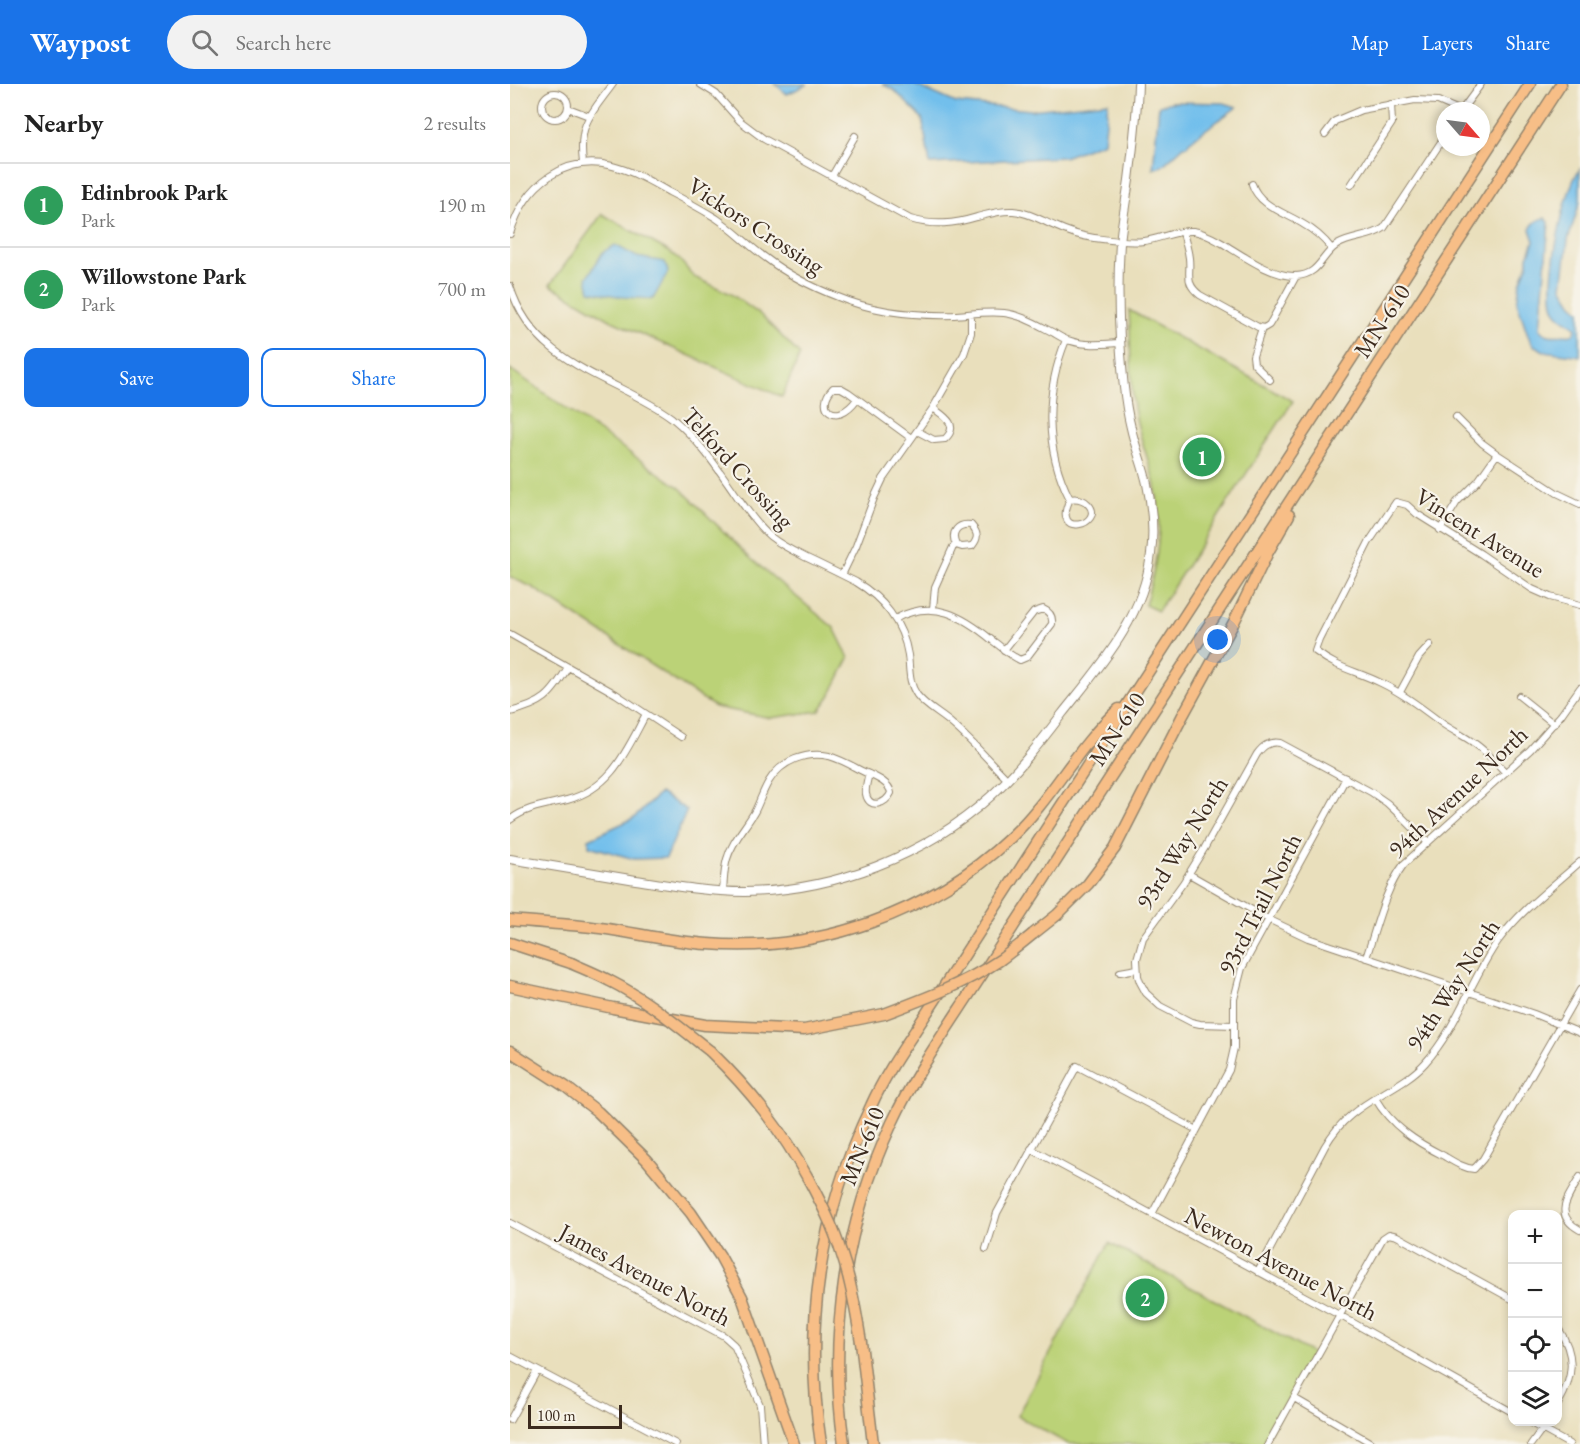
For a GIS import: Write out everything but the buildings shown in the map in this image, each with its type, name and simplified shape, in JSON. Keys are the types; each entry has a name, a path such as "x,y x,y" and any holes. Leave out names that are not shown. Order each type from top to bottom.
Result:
{"highway":[{"name":"MN-610","path":"821,1444 816,1411 814,1324 826,1235 845,1166 887,1074 1530,84"},
{"name":"MN-610","path":"844,1444 838,1362 845,1276 867,1183 892,1123 919,1072 1561,84"},
{"path":"510,986 705,1025 804,1030 884,1014 926,999 1000,960 1057,915 1088,884 1115,848 1283,525 1417,306"},
{"path":"510,920 598,928 707,944 729,945 792,942 860,927 921,902 977,867 1039,808 1103,723 1130,699"},
{"path":"510,943 571,963 611,981 644,1002 674,1022 710,1052 764,1110 809,1179 831,1224 841,1252 853,1296 861,1342 873,1444"},
{"path":"510,1051 566,1087 598,1112 647,1160 691,1213 720,1256 741,1297 794,1444"}],"street":[{"path":"510,234 521,206 540,182 553,174 583,163 583,134 589,116 614,84"},
{"path":"700,84 716,94 740,121 764,139 898,213 922,222 948,224 997,212 1017,211 1027,213 1069,232 1120,241 1142,241 1192,231 1209,236 1272,271 1296,276 1313,270 1339,244 1377,233 1384,228 1436,150"},
{"path":"510,859 723,891 745,892 794,888 833,880 871,868 908,852 943,832 974,811 1008,780 1040,742 1117,645 1136,609 1146,581 1152,541 1151,507 1147,484 1131,429 1120,343 1120,241 1135,132 1138,84"},
{"path":"1468,102 1481,84"},
{"path":"557,93 567,100 568,108 564,115 554,118 546,115 542,105 548,94 557,93"},
{"path":"1325,134 1335,121 1361,110 1414,100 1440,102"},
{"path":"1352,185 1392,123 1391,104"},
{"path":"568,108 589,116"},
{"path":"832,176 855,136"},
{"name":"Vickors Crossing","path":"583,163 609,165 637,174 717,219 765,258 789,274 840,298 895,312 924,315 1005,313 1020,316 1066,340 1082,344 1120,343"},
{"path":"1252,184 1256,194 1264,202 1305,224 1332,249"},
{"path":"1183,232 1189,261 1188,276 1193,289 1254,326 1262,328 1269,325 1296,276"},
{"name":"Telford Crossing","path":"510,286 523,317 554,351 671,417 699,445 771,538 865,587 874,594 895,619 906,647 911,682 918,696 955,726 1008,780"},
{"path":"842,575 883,479 933,408 964,354 970,333 971,314"},
{"path":"1262,328 1253,356 1254,364 1270,380"},
{"path":"1066,340 1056,368 1050,410 1051,431 1059,473 1070,499 1065,513 1070,523 1076,526 1087,522 1091,514 1088,504 1076,498 1070,499"},
{"path":"857,399 844,412 837,414 826,408 827,394 833,388 840,388 857,399 911,438"},
{"path":"917,430 939,441 945,440 949,435 951,429 948,419 933,408"},
{"path":"1456,417 1497,454 1557,493 1580,504"},
{"path":"1440,530 1457,502 1478,481 1497,454"},
{"name":"Vincent Avenue","path":"1400,692 1327,661 1315,651 1369,542 1396,502 1407,505 1440,530 1481,554 1532,589 1550,597 1580,605"},
{"path":"933,609 935,587 956,545"},
{"path":"895,619 910,612 933,609 953,615 977,629 1010,655 1020,660 1027,657 1052,624 1050,614 1043,609 1034,612 1004,650"},
{"path":"510,634 616,694 681,737"},
{"path":"1430,645 1419,657 1400,692 1471,741 1505,772"},
{"path":"510,712 529,707 546,697 568,667"},
{"name":"94th Avenue North","path":"1366,958 1392,882 1404,864 1530,750 1554,724 1580,688"},
{"name":"94th Avenue North","path":"1519,696 1554,724"},
{"path":"510,820 518,813 583,795 597,786 616,767 646,714"},
{"name":"93rd Way North","path":"1137,969 1143,938 1189,874 1263,746 1275,742 1286,746 1346,778"},
{"path":"723,891 727,858 733,843 758,806 768,782 784,764 806,755 830,756 842,760 881,780 890,788 889,797 880,804 869,801 866,796 869,774"},
{"path":"1346,778 1387,803 1427,843"},
{"name":"93rd Trail North","path":"1152,1214 1229,1070 1234,1048 1234,999 1242,968 1346,778"},
{"name":"94th Way North","path":"1258,1272 1332,1134 1352,1113 1413,1075 1424,1065 1442,1041 1487,959 1510,926 1580,862"},
{"path":"1189,874 1268,919 1308,938 1560,1024 1580,1033"},
{"path":"1120,972 1137,969 1146,993 1160,1006 1183,1019 1200,1024 1234,1025"},
{"path":"1375,1098 1390,1118 1413,1139 1461,1166 1474,1168 1483,1159 1580,990"},
{"path":"986,1249 997,1213 1077,1066 1197,1130"},
{"name":"Newton Avenue North","path":"1031,1149 1341,1316 1508,1410"},
{"path":"1580,1177 1565,1203 1564,1216 1572,1226 1580,1230"},
{"name":"James Avenue North","path":"510,1223 724,1336 734,1345 760,1406 763,1444"},
{"path":"1268,1444 1383,1238 1389,1234 1397,1236 1508,1297"},
{"path":"1562,1336 1569,1347 1571,1371 1569,1383 1562,1395"},
{"path":"510,1356 676,1444"},
{"path":"510,1420 537,1371"},
{"path":"1294,1398 1374,1444"},
{"path":"1536,1426 1569,1444"},
{"path":"1531,1444 1544,1426"}],"green space":[{"path":"602,214 668,251 679,259 694,277 731,294 762,316 800,355 782,397 612,321 550,285"},
{"path":"1129,310 1293,401 1158,611 1145,605 1156,556 1159,524 1156,491 1134,407"},
{"path":"510,369 680,488 750,558 834,628 849,658 830,696 819,711 771,718 715,707 532,587 510,577"},
{"path":"1109,1243 1314,1354 1263,1444 1068,1444 1017,1416"}],"water":[{"path":"775,84 808,84 787,94"},
{"path":"882,84 913,84 956,103 1031,110 1108,102 1104,142 1064,157 930,164 922,118 894,90"},
{"path":"1172,102 1224,103 1237,107 1194,138 1162,166 1153,169 1159,105"},
{"path":"1580,169 1580,202 1568,240 1562,287 1580,311 1580,356 1544,351 1533,345 1517,302 1520,283 1534,241 1530,229 1540,219 1545,218 1549,222 1540,329 1546,334 1555,336 1573,334 1575,331 1576,328 1559,316 1555,310 1552,281 1562,216"},
{"path":"615,245 637,257 665,262 668,272 653,299 590,291 587,278 603,252"},
{"path":"660,793 687,810 666,858 634,859 589,846 589,839 634,818"}],"place":[{"name":"Edinbrook Park","path":"1202,457"},
{"name":"Willowstone Park","path":"1145,1298"}]}
